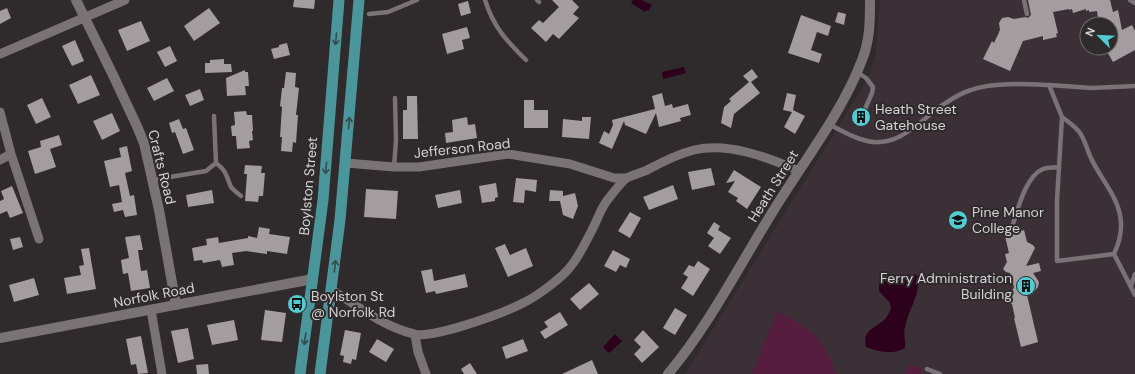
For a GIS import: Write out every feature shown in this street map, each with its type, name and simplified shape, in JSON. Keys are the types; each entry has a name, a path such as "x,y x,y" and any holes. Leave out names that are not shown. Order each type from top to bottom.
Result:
{"highway":[{"name":"Boylston Street","path":"300,374 323,200 339,0"},
{"path":"320,374 332,290 346,163 359,0"}],"street":[{"name":"Crafts Road","path":"76,0 144,143 159,210 176,305"},
{"path":"0,54 125,0"},
{"name":"Heath Street","path":"668,374 690,346 719,302 848,91 867,47 869,37 870,0"},
{"path":"0,112 11,154 39,239"},
{"path":"332,290 386,324 415,335 445,331 486,318 524,303 553,283 571,267 590,235 608,199 626,178 641,174 669,158 695,150 721,148 746,151 773,159 798,171"},
{"path":"0,160 11,154"},
{"name":"Jefferson Road","path":"346,163 394,168 434,165 508,154 570,164 614,178 626,178"},
{"name":"Norfolk Road","path":"0,338 313,279"},
{"path":"151,310 162,374"},
{"path":"415,335 418,352 426,374"}],"lane":[{"path":"369,14 388,12 417,0"},
{"path":"485,0 492,19 499,31 526,60"},
{"path":"1024,0 1026,14"},
{"path":"1130,0 1135,4"},
{"path":"857,72 866,78 873,87 865,109"},
{"path":"829,124 862,140 874,142 888,141 909,132 942,106 971,90 987,86 1019,84 1092,88 1135,86"},
{"path":"1049,85 1062,117 1059,167 1057,261 1114,254"},
{"path":"394,168 396,140 395,98"},
{"path":"214,116 216,163 226,174 232,188 241,196"},
{"path":"1062,117 1081,134 1091,159 1112,193 1119,210 1122,230 1118,246 1114,254"},
{"path":"152,180 206,171 216,163"},
{"path":"1013,224 1018,206 1032,179 1037,173 1044,169 1059,167"},
{"path":"1114,254 1135,294"},
{"path":"1131,286 1135,274"},
{"path":"927,369 940,374"}],"shaded area":[{"path":"633,0 642,0 652,5 648,11 646,10 645,12 631,3"},
{"name":"Pine Manor College","path":"880,0 1135,0 1135,374 685,374 864,85 871,70 876,52"},
{"path":"684,67 686,73 663,79 662,72"},
{"path":"914,274 918,276 918,289 905,327 905,348 895,352 886,352 866,347 865,341 868,332 886,318 891,309 890,303 879,291 879,285 886,279"},
{"path":"777,312 798,322 814,335 827,352 836,374 752,374"},
{"path":"615,334 622,341 609,353 603,347"},
{"path":"909,364 922,369 920,374 905,374"}],"building":[{"path":"294,0 315,0 314,9 293,7"},
{"path":"552,0 572,0 579,7 573,14 579,18 559,39 553,34 546,42 531,28 539,20 543,23 559,7"},
{"path":"1028,0 1110,0 1113,12 1118,10 1122,30 1132,25 1135,31 1135,50 1113,62 1110,56 1119,56 1119,16 1098,16 1097,11 1089,12 1089,10 1086,11 1086,9 1073,13 1072,9 1069,9 1053,12 1058,33 1056,34 1057,37 1043,40 1043,36 1023,41 1010,71 983,59 992,41 994,43 1000,30 999,23 1002,18 1028,18 1031,15"},
{"path":"468,1 471,13 461,16 458,4"},
{"path":"7,8 11,18 0,24 0,11"},
{"path":"209,8 220,23 194,41 184,26"},
{"path":"838,12 846,14 844,25 835,22"},
{"path":"801,15 831,26 828,36 817,32 811,50 822,54 819,63 788,53"},
{"path":"141,21 150,41 127,51 118,30"},
{"path":"467,27 470,38 462,40 464,49 447,54 442,34"},
{"path":"75,40 84,61 72,66 62,46"},
{"path":"287,43 290,55 274,59 271,49"},
{"path":"170,46 177,61 165,67 157,52"},
{"path":"224,59 224,64 231,64 232,72 205,73 205,63 210,63 210,60"},
{"path":"752,69 758,77 751,82 760,93 734,114 731,128 721,123 724,107 731,101 729,99 749,82 743,76"},
{"path":"245,70 245,72 248,72 249,86 245,86 246,95 227,96 226,78"},
{"path":"286,72 296,73 295,87 299,88 296,115 298,115 296,143 293,142 292,152 281,151 282,137 280,137 282,107 280,106"},
{"path":"91,75 100,95 78,104 69,85"},
{"path":"167,78 174,91 154,101 147,88"},
{"path":"200,89 204,100 190,106 185,95"},
{"path":"662,93 665,106 672,104 673,108 688,104 691,115 680,118 681,121 659,127 656,113 646,134 625,125 624,121 612,149 599,143 604,131 609,134 613,125 612,120 655,109 652,96"},
{"path":"787,93 796,95 793,110 805,116 795,134 784,127 792,112 783,110"},
{"path":"407,96 417,96 418,139 403,139 403,110 407,110"},
{"path":"42,98 51,117 36,124 27,105"},
{"path":"524,100 534,100 534,110 548,110 548,128 524,128"},
{"name":"Heath Street Gatehouse","path":"860,108 863,112 869,114 862,126 852,120"},
{"path":"246,111 247,115 252,115 253,140 249,141 250,148 237,149 236,136 232,136 231,126 235,125 234,112"},
{"path":"112,113 120,131 102,140 93,121"},
{"path":"467,117 468,125 475,124 477,138 446,143 445,133 453,132 452,120"},
{"path":"582,117 591,117 589,139 562,137 563,119 582,121"},
{"path":"179,119 183,129 186,128 194,150 183,154 175,132 172,133 169,123"},
{"path":"59,135 62,145 50,149 56,167 35,174 28,151 41,147 40,141"},
{"path":"127,146 132,171 125,173 130,196 134,195 137,215 125,217 123,210 114,212 112,204 122,202 119,185 110,187 104,161 121,157 119,148"},
{"path":"245,165 262,166 261,173 265,173 263,196 259,196 258,202 245,201 247,174 244,174"},
{"path":"711,168 715,185 692,190 688,172"},
{"path":"734,170 761,187 747,209 736,201 738,198 728,192 735,181 726,183"},
{"path":"516,178 537,180 536,192 525,190 524,203 513,202"},
{"path":"496,183 498,197 495,198 495,201 482,203 479,186"},
{"path":"673,185 678,199 649,210 643,197"},
{"path":"12,186 23,213 10,218 7,211 0,214 0,201 4,199 1,191"},
{"path":"366,189 398,191 396,219 364,217"},
{"path":"212,190 214,203 188,207 186,195"},
{"path":"460,190 462,203 438,208 435,195"},
{"path":"550,190 563,191 563,196 575,193 578,206 573,219 563,215 560,201 549,201"},
{"path":"630,212 641,218 630,238 618,231"},
{"path":"714,222 720,226 718,230 731,238 720,254 708,246 714,238 707,233"},
{"name":"Ferry Administration Building","path":"1020,226 1022,231 1024,230 1027,242 1035,248 1026,266 1039,263 1041,271 1033,273 1039,282 1038,287 1032,294 1027,295 1038,342 1021,347 1012,304 1009,303 1009,297 1014,287 1010,273 1003,269 1007,262 1005,254 1009,253 1005,236 1008,235 1007,230"},
{"path":"259,227 270,229 269,234 290,237 287,254 267,251 267,254 246,251 232,253 234,265 222,267 220,260 203,263 202,260 194,261 192,248 207,245 206,239 218,237 219,243 248,238 248,236 257,238"},
{"path":"140,235 143,250 138,250 141,271 147,270 150,288 131,291 128,273 123,274 121,260 129,258 125,237"},
{"path":"20,237 23,247 13,250 10,239"},
{"path":"505,244 510,255 526,248 533,266 508,277 495,248"},
{"path":"89,248 96,289 67,294 64,278 81,275 79,266 84,265 81,249"},
{"path":"613,250 630,259 626,268 620,265 616,272 604,266"},
{"path":"698,261 710,269 693,296 681,288 688,277 683,274 689,265 694,267"},
{"path":"432,269 434,281 465,274 468,287 436,294 435,291 426,293 421,271"},
{"path":"34,278 39,295 14,302 9,285"},
{"path":"589,283 599,294 580,310 570,299"},
{"path":"675,308 687,315 675,335 663,328"},
{"path":"265,310 286,313 282,342 261,340"},
{"path":"560,312 568,325 545,339 540,332 548,327 544,322"},
{"path":"234,320 238,340 212,345 207,325"},
{"path":"188,328 194,359 178,363 171,331"},
{"path":"345,330 361,333 356,360 352,359 351,364 343,362 344,356 340,355"},
{"path":"643,330 659,347 642,363 634,354 641,347 634,340"},
{"path":"141,336 148,373 138,374 136,364 131,365 126,339"},
{"path":"377,339 394,349 386,362 369,352"},
{"path":"523,339 528,351 506,359 502,347"},
{"path":"592,360 598,374 562,374"},
{"path":"470,363 477,374 464,374 461,369"},
{"path":"208,364 209,374 197,374 196,365"}],"place":[{"name":"Heath Street Gatehouse","path":"861,117"},
{"name":"Pine Manor College","path":"958,220"},
{"name":"Ferry Administration Building","path":"1026,286"},
{"name":"Boylston St @ Norfolk Rd","path":"297,304"}]}
